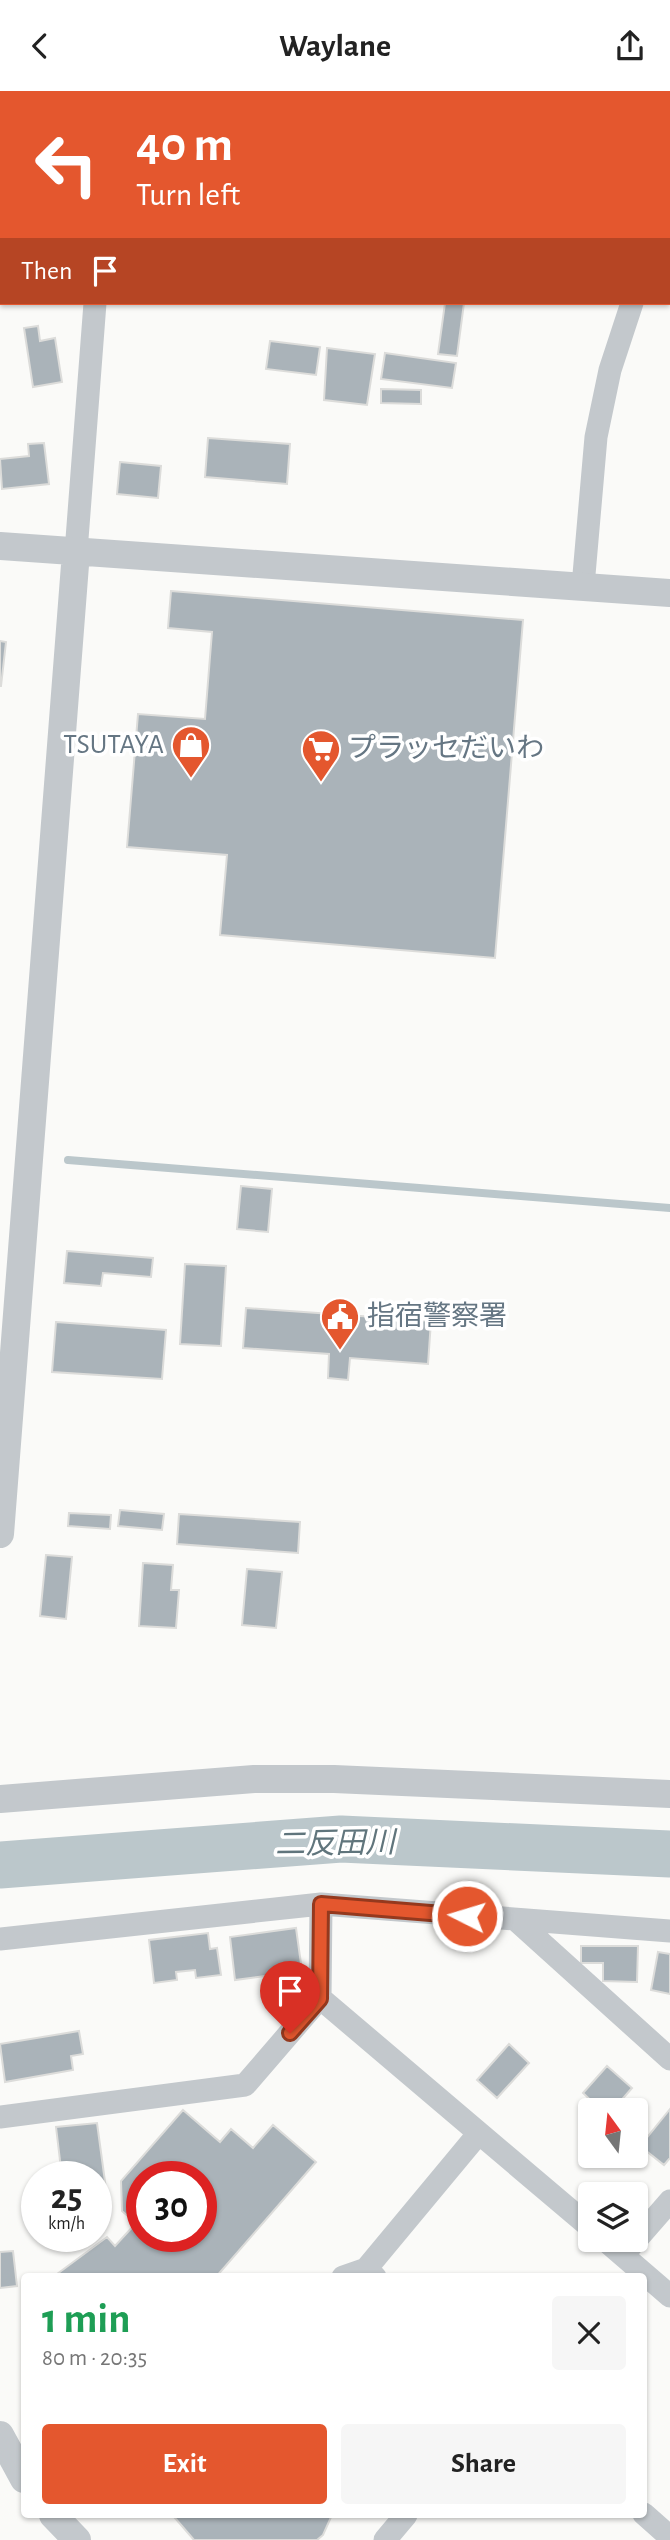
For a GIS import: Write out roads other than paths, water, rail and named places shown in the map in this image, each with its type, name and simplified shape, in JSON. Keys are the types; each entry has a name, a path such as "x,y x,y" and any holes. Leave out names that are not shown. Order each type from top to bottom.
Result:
{"street":[{"path":"0,1534 94,305"},
{"path":"583,586 596,437 610,370 631,305"},
{"path":"0,546 670,593"},
{"path":"0,1799 254,1779 334,1779 670,1794"},
{"path":"0,2117 246,2085 320,1999 321,1904"},
{"path":"0,1939 321,1904 670,1931"},
{"path":"516,1920 670,2059"},
{"path":"320,1999 578,2217"},
{"path":"371,2273 479,2133"},
{"path":"648,2219 670,2201"},
{"path":"620,2252 644,2273"},
{"path":"647,2276 670,2296"},
{"path":"0,2435 21,2472"},
{"path":"647,2517 670,2537"},
{"path":"56,2518 77,2540"},
{"path":"385,2540 403,2518"}],"waterway":[{"path":"68,1160 670,1208"},
{"name":"二反田川","path":"0,1865 341,1839 670,1854"}],"place":[{"name":"TSUTAYA","path":"191,779"},
{"name":"プラッセだいわ","path":"321,783"},
{"name":"指宿警察署","path":"340,1351"}]}
